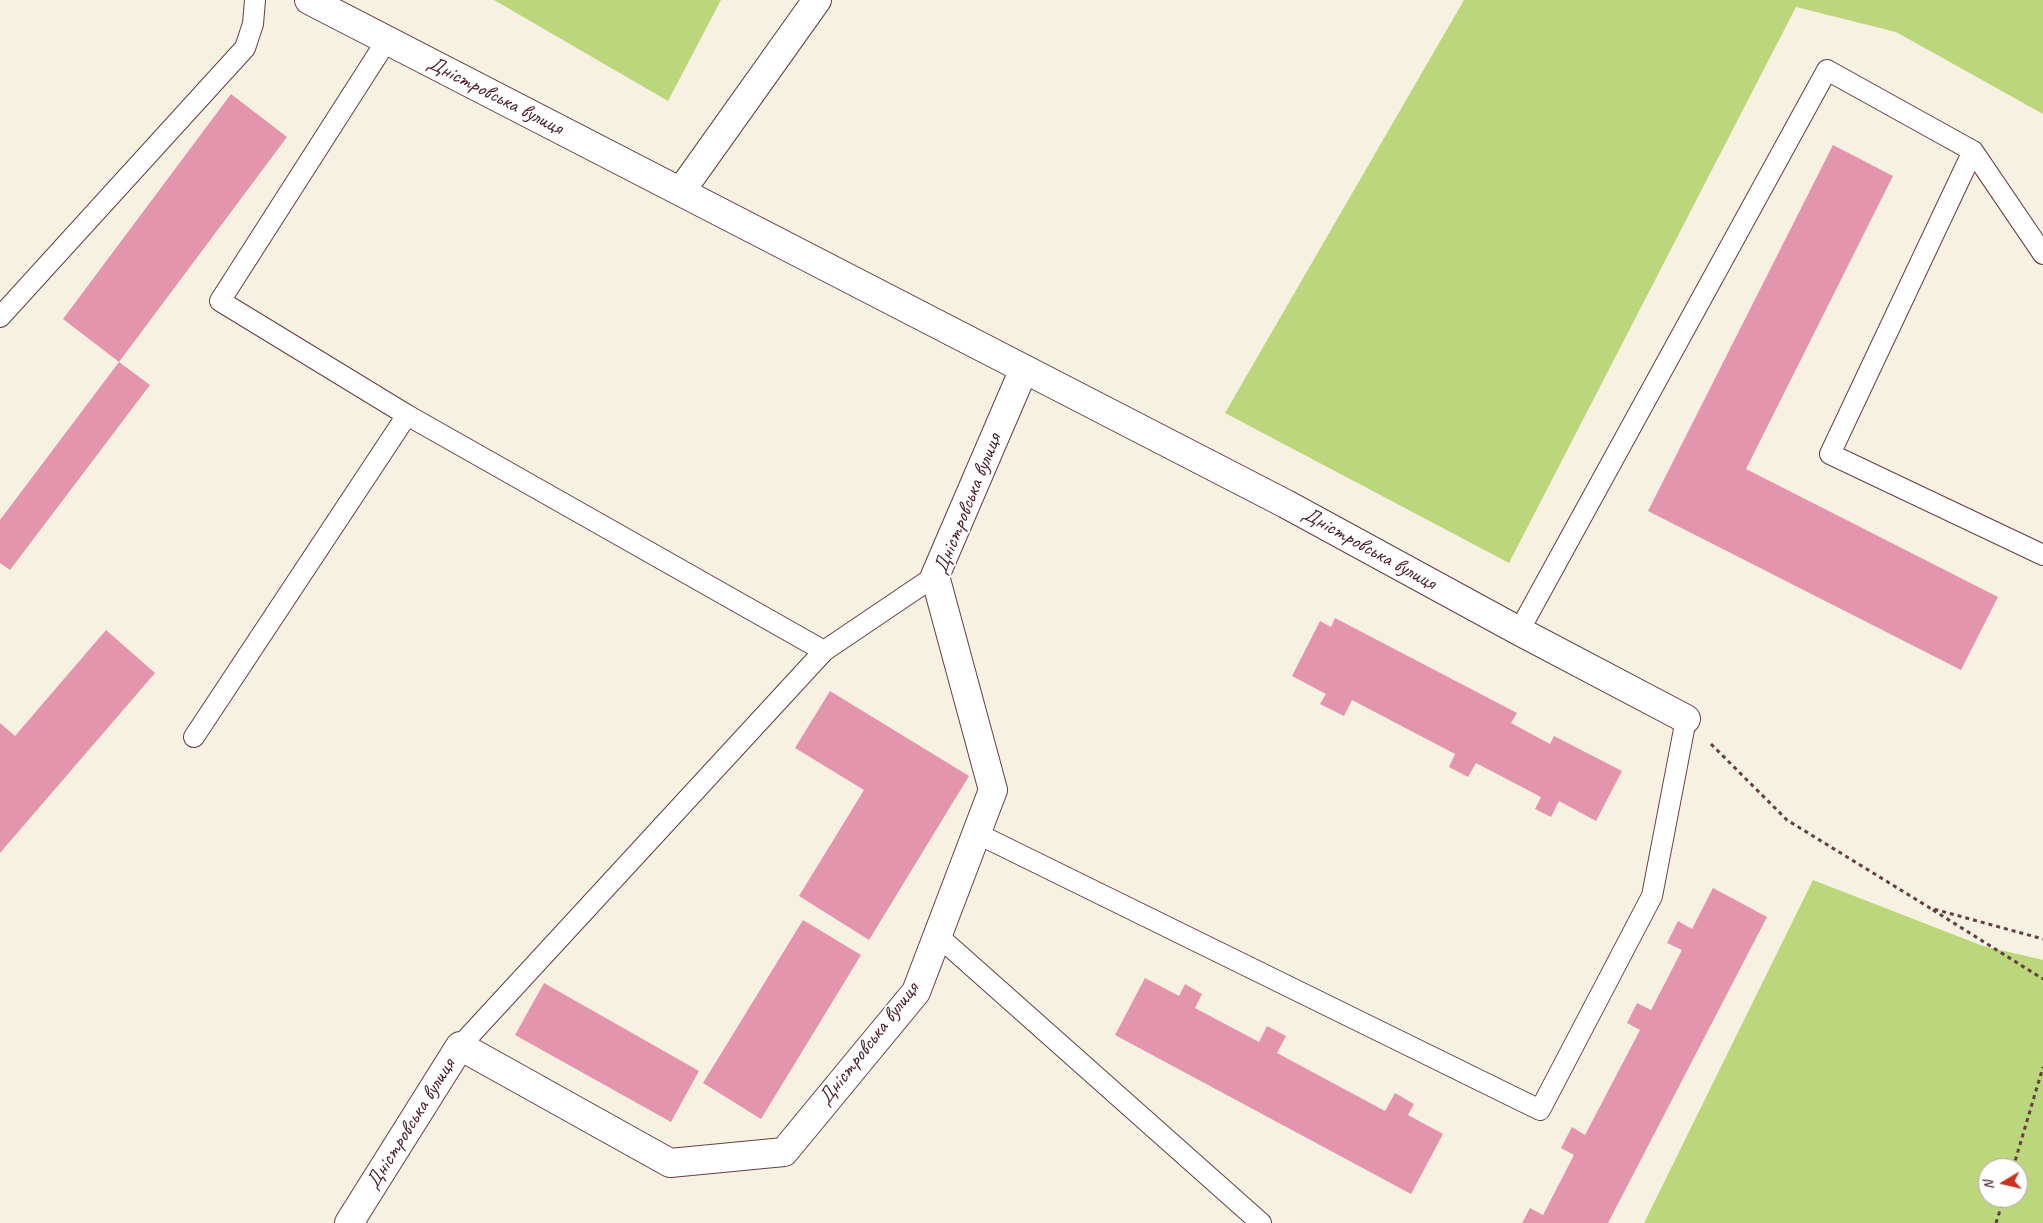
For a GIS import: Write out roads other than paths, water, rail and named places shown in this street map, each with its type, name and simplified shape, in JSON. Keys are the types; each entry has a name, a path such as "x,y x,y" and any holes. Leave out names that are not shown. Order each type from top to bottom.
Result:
{"street":[{"name":"Дністровська вулиця","path":"309,0 1286,504 1519,631 1686,719"},
{"path":"681,192 817,0"},
{"name":"Дністровська вулиця","path":"349,1223 460,1046 670,1163 784,1152 916,992 993,790 935,576 1024,369"}],"lane":[{"path":"0,317 245,48 253,24 255,0"},
{"path":"387,40 220,301 408,415 824,651"},
{"path":"1519,631 1826,70 1973,150 2043,254"},
{"path":"1973,150 1830,454 2043,555"},
{"path":"194,738 408,415"},
{"path":"460,1046 824,651 935,576"},
{"path":"976,833 1540,1110 1652,896 1686,719"},
{"path":"937,935 1260,1223"}]}
